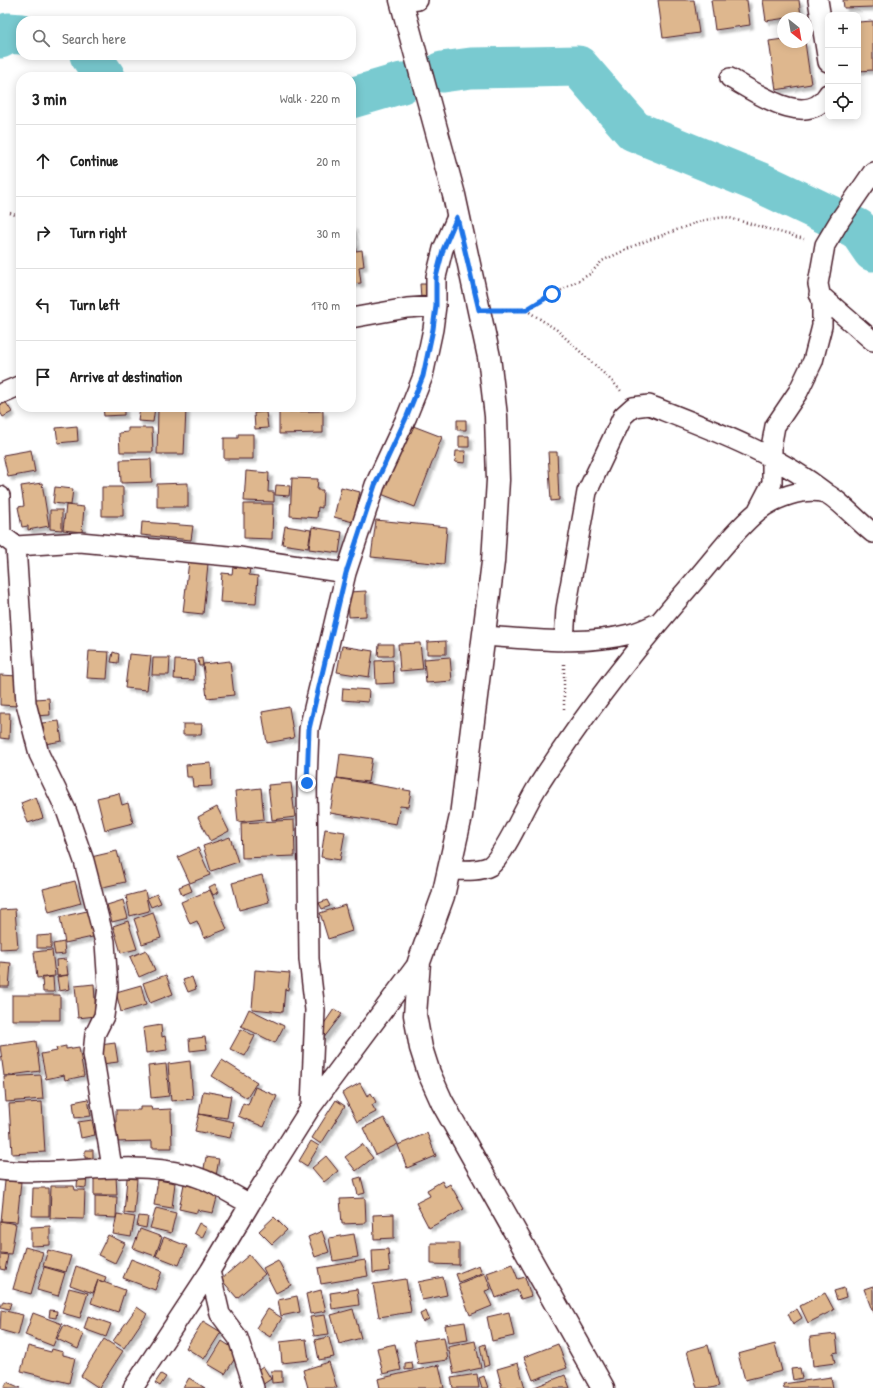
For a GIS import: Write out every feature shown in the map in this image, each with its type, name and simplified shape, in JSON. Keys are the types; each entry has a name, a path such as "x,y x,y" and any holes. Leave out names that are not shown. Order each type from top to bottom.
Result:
{"street":[{"path":"818,0 826,48"},
{"path":"133,1388 210,1272 250,1204 311,1107 419,962 443,896 450,870 460,816 485,636 493,562 498,480 496,416 489,357 479,310 457,217 454,195 407,1"},
{"path":"730,78 785,107 798,110 813,108 825,100"},
{"path":"450,870 477,869 489,866 498,857 531,796 562,748 604,690 657,624 758,510 772,483 772,442 775,426 798,392 813,361 822,326 822,304 818,284 825,246 840,220 873,172"},
{"path":"311,1107 314,1010 309,959 307,783 309,729 346,573 375,485 407,416 423,376 433,329 436,306 436,277 443,250 457,217"},
{"path":"819,294 873,341"},
{"path":"356,317 407,308 436,306"},
{"path":"0,394 16,387"},
{"path":"564,641 566,609 586,492 623,416 633,407 649,405 739,441 803,475 873,533"},
{"path":"758,510 782,498 805,492 826,493"},
{"path":"0,496 26,703 39,754 66,810 84,861 106,942 108,987 104,1016 95,1034 93,1054 112,1167"},
{"path":"6,538 80,542 240,557 346,573"},
{"path":"485,636 564,641 599,639 630,634 657,624"},
{"path":"419,962 416,1015 421,1048 429,1073 442,1102 465,1144 602,1388"},
{"path":"0,1170 17,1172 112,1167 163,1169 188,1174 205,1180 250,1204"},
{"path":"210,1272 220,1314 238,1338 254,1388"}],"path":[{"path":"10,212 16,215"},
{"path":"479,310 526,310 590,274 602,261 638,244 704,220 726,217 825,246"},
{"path":"526,310 557,330 613,382 633,407"},
{"path":"564,641 564,712"}],"building":[{"path":"658,0 694,0 699,33 663,38"},
{"path":"711,0 747,0 750,25 715,30"},
{"path":"763,0 799,0 800,12 777,12 777,19 766,21"},
{"path":"843,0 873,0 873,7 844,8"},
{"path":"873,21 873,70 861,71 861,22"},
{"path":"777,40 777,48 806,48 811,84 776,90 769,41"},
{"path":"362,250 364,266 359,267 361,283 356,284 356,251"},
{"path":"420,284 430,284 432,298 421,299"},
{"path":"5,401 12,412 3,417 0,412 0,404"},
{"path":"104,412 124,412 124,415 104,416"},
{"path":"139,412 154,412 153,422 138,421"},
{"path":"158,412 186,412 184,454 157,454"},
{"path":"266,412 268,428 255,429 254,413"},
{"path":"279,412 323,412 323,433 279,434"},
{"path":"457,420 466,420 466,430 457,430"},
{"path":"408,424 442,437 415,507 381,494"},
{"path":"77,426 78,441 58,443 56,428"},
{"path":"128,428 152,428 153,452 120,452 119,433 128,432"},
{"path":"238,434 253,434 253,459 224,459 224,438 238,438"},
{"path":"459,436 469,436 469,447 459,447"},
{"path":"31,450 35,472 8,477 3,455"},
{"path":"456,451 466,451 465,463 455,462"},
{"path":"548,452 557,452 559,500 551,501"},
{"path":"151,459 152,482 121,483 120,460"},
{"path":"246,471 269,473 268,492 274,492 274,502 244,501"},
{"path":"292,478 318,479 317,490 323,490 322,508 318,507 317,518 290,516"},
{"path":"42,483 49,526 28,530 28,526 22,527 18,507 24,506 21,486"},
{"path":"188,483 188,507 157,507 157,484"},
{"path":"276,485 290,486 289,496 275,495"},
{"path":"55,487 73,489 71,505 53,503"},
{"path":"102,487 123,487 123,516 102,516"},
{"path":"341,487 360,492 353,522 334,517"},
{"path":"244,504 273,504 272,539 244,538"},
{"path":"66,505 84,507 82,532 63,530"},
{"path":"50,510 62,510 62,530 50,529"},
{"path":"376,520 447,527 444,564 371,557"},
{"path":"142,522 193,526 191,540 141,535"},
{"path":"285,526 311,530 308,548 282,544"},
{"path":"312,527 342,532 339,553 309,549"},
{"path":"189,561 208,564 203,614 183,612"},
{"path":"233,567 250,568 249,575 258,576 256,604 220,602 222,573 232,574"},
{"path":"366,591 366,616 349,617 348,592"},
{"path":"446,641 446,654 427,654 427,642"},
{"path":"420,643 423,669 400,671 398,644"},
{"path":"379,644 393,644 393,656 378,656"},
{"path":"342,646 373,651 369,677 337,672"},
{"path":"89,651 109,652 107,679 87,678"},
{"path":"113,652 119,654 118,663 111,662"},
{"path":"129,654 151,656 147,690 125,688"},
{"path":"450,657 452,681 426,683 424,659"},
{"path":"153,658 170,658 169,675 152,675"},
{"path":"202,658 203,666 199,666 198,659"},
{"path":"175,660 195,661 194,680 174,679"},
{"path":"393,660 394,683 376,684 375,661"},
{"path":"230,661 234,695 207,698 203,664"},
{"path":"0,675 19,676 18,706 0,705"},
{"path":"343,688 369,690 368,702 342,700"},
{"path":"49,698 50,715 36,716 35,699"},
{"path":"289,707 294,738 267,743 262,712"},
{"path":"0,713 10,713 9,739 0,738"},
{"path":"59,721 62,741 45,744 42,723"},
{"path":"183,724 202,724 201,735 183,735"},
{"path":"340,754 372,758 368,782 337,778"},
{"path":"211,763 212,786 193,787 192,777 187,777 186,765"},
{"path":"336,778 411,791 408,807 400,806 396,824 330,813"},
{"path":"291,783 295,817 272,820 268,785"},
{"path":"261,788 264,819 238,822 235,791"},
{"path":"119,793 122,805 128,803 133,823 105,830 97,798"},
{"path":"36,797 43,818 28,823 21,803"},
{"path":"217,807 229,831 210,841 198,817"},
{"path":"294,820 295,856 242,858 241,823"},
{"path":"325,829 345,832 340,860 321,857"},
{"path":"230,837 238,862 211,871 203,846"},
{"path":"198,848 210,875 190,883 178,857"},
{"path":"117,851 125,882 99,888 91,857"},
{"path":"262,875 269,902 239,910 232,883"},
{"path":"75,881 81,903 49,912 43,889"},
{"path":"189,883 192,891 182,895 179,887"},
{"path":"215,884 219,892 213,895 209,887"},
{"path":"210,890 227,929 204,938 197,921 190,924 181,902"},
{"path":"145,891 149,911 130,916 126,896"},
{"path":"157,894 161,903 151,907 147,898"},
{"path":"123,900 128,918 112,922 107,905"},
{"path":"327,900 330,906 322,909 319,903"},
{"path":"345,905 352,931 328,939 320,913"},
{"path":"15,909 18,948 0,949 0,910"},
{"path":"87,911 88,917 93,915 97,936 65,943 60,917"},
{"path":"153,912 161,938 142,944 134,919"},
{"path":"128,921 137,949 121,953 113,926"},
{"path":"51,935 51,948 37,948 37,936"},
{"path":"64,942 65,954 55,955 53,944"},
{"path":"52,950 55,976 37,978 34,952"},
{"path":"146,950 155,970 139,977 130,957"},
{"path":"66,959 68,975 57,976 56,960"},
{"path":"0,962 11,963 9,987 0,987"},
{"path":"255,970 290,973 288,990 285,989 283,1012 252,1009"},
{"path":"68,975 70,989 59,991 57,977"},
{"path":"166,975 173,994 150,1003 143,983"},
{"path":"53,977 54,992 43,992 42,978"},
{"path":"192,977 196,989 188,992 183,980"},
{"path":"94,984 96,1016 78,1018 75,986"},
{"path":"141,985 146,1005 121,1012 116,992"},
{"path":"12,995 60,995 60,1020 12,1020"},
{"path":"249,1009 284,1026 275,1043 241,1026"},
{"path":"334,1009 342,1014 323,1039 317,1034"},
{"path":"161,1025 162,1037 165,1036 167,1050 146,1053 143,1028"},
{"path":"241,1029 255,1036 245,1056 230,1049"},
{"path":"205,1037 207,1049 190,1051 189,1039"},
{"path":"36,1041 40,1071 4,1076 0,1046"},
{"path":"115,1043 118,1062 102,1064 100,1045"},
{"path":"66,1046 66,1049 79,1047 84,1076 65,1080 64,1075 46,1079 41,1054 57,1051 56,1048"},
{"path":"222,1060 257,1082 247,1098 212,1076"},
{"path":"190,1061 193,1099 171,1101 168,1064"},
{"path":"166,1064 169,1096 151,1098 148,1066"},
{"path":"41,1075 43,1099 6,1102 4,1077"},
{"path":"360,1083 367,1096 371,1093 376,1102 372,1105 376,1112 357,1122 342,1093"},
{"path":"255,1087 277,1096 264,1127 238,1116 243,1103 248,1105"},
{"path":"203,1091 231,1096 227,1118 199,1114"},
{"path":"88,1099 91,1116 75,1118 73,1102"},
{"path":"336,1100 345,1106 321,1144 312,1138"},
{"path":"42,1102 45,1152 12,1154 9,1104"},
{"path":"140,1107 151,1107 152,1110 171,1109 172,1148 152,1148 152,1141 116,1142 116,1110 140,1110"},
{"path":"199,1114 234,1122 230,1138 195,1131"},
{"path":"384,1118 398,1144 376,1155 363,1128"},
{"path":"92,1120 95,1135 81,1138 78,1122"},
{"path":"427,1133 436,1156 407,1168 398,1145"},
{"path":"311,1141 319,1146 307,1166 299,1161"},
{"path":"362,1144 373,1158 356,1171 345,1157"},
{"path":"85,1150 93,1150 93,1158 85,1158"},
{"path":"326,1156 338,1171 324,1182 312,1168"},
{"path":"206,1157 219,1159 216,1176 203,1174"},
{"path":"78,1173 87,1174 86,1188 77,1187"},
{"path":"116,1176 117,1195 94,1195 94,1177"},
{"path":"361,1177 365,1193 358,1195 354,1179"},
{"path":"127,1178 137,1179 134,1214 124,1213"},
{"path":"158,1180 175,1183 172,1208 154,1205"},
{"path":"5,1181 21,1182 17,1222 1,1221"},
{"path":"442,1181 445,1187 450,1184 464,1209 429,1228 416,1203 430,1196 427,1190"},
{"path":"184,1184 203,1189 217,1198 213,1213 197,1210 197,1213 179,1209"},
{"path":"51,1186 74,1186 75,1190 85,1190 84,1219 50,1218"},
{"path":"33,1188 49,1188 49,1216 32,1216"},
{"path":"95,1196 117,1197 116,1218 95,1217"},
{"path":"365,1198 366,1223 342,1224 340,1199"},
{"path":"156,1208 176,1213 171,1233 150,1228"},
{"path":"117,1214 135,1217 131,1237 113,1234"},
{"path":"394,1214 394,1238 374,1239 373,1215"},
{"path":"139,1216 148,1217 146,1228 137,1226"},
{"path":"274,1217 287,1230 272,1244 259,1231"},
{"path":"0,1221 16,1224 11,1254 0,1253"},
{"path":"199,1223 207,1228 202,1238 194,1233"},
{"path":"50,1226 50,1245 31,1246 31,1227"},
{"path":"140,1229 162,1237 155,1256 133,1248"},
{"path":"322,1231 329,1252 315,1257 308,1237"},
{"path":"354,1234 358,1257 333,1261 329,1238"},
{"path":"108,1235 125,1243 115,1263 98,1255"},
{"path":"164,1237 187,1246 179,1265 156,1256"},
{"path":"431,1243 459,1243 459,1265 431,1264"},
{"path":"25,1247 43,1252 31,1294 13,1289"},
{"path":"388,1249 390,1271 373,1273 372,1250"},
{"path":"48,1250 71,1256 66,1272 43,1266"},
{"path":"0,1254 8,1255 5,1270 0,1269"},
{"path":"249,1255 265,1274 237,1298 221,1279"},
{"path":"131,1259 162,1271 155,1290 123,1278"},
{"path":"278,1260 291,1285 276,1293 263,1268"},
{"path":"365,1260 368,1276 321,1284 318,1268"},
{"path":"512,1264 518,1279 525,1277 531,1296 521,1299 517,1290 496,1298 487,1273"},
{"path":"479,1265 482,1273 459,1282 456,1274"},
{"path":"76,1266 106,1277 104,1282 98,1280 93,1293 70,1285"},
{"path":"44,1267 65,1273 58,1296 37,1290"},
{"path":"485,1273 491,1289 485,1291 492,1306 470,1315 458,1284"},
{"path":"443,1277 447,1295 422,1300 418,1282"},
{"path":"406,1279 411,1312 379,1317 373,1284"},
{"path":"98,1280 125,1290 118,1312 91,1303"},
{"path":"873,1286 873,1313 864,1289"},
{"path":"69,1288 88,1293 80,1318 62,1313"},
{"path":"844,1288 846,1297 837,1300 834,1291"},
{"path":"357,1289 359,1305 332,1309 330,1293"},
{"path":"321,1290 326,1311 310,1314 306,1294"},
{"path":"825,1293 834,1310 808,1323 800,1306"},
{"path":"297,1296 300,1312 281,1316 278,1300"},
{"path":"3,1301 11,1303 9,1309 1,1307"},
{"path":"137,1307 147,1314 124,1348 113,1341"},
{"path":"268,1309 282,1318 270,1337 256,1328"},
{"path":"353,1309 361,1338 339,1344 331,1315"},
{"path":"797,1309 802,1318 793,1324 788,1314"},
{"path":"1,1310 23,1315 18,1335 0,1330"},
{"path":"50,1310 57,1311 56,1318 49,1317"},
{"path":"426,1311 429,1319 423,1322 420,1314"},
{"path":"509,1312 514,1336 492,1341 487,1317"},
{"path":"33,1313 62,1324 53,1346 25,1335"},
{"path":"325,1315 329,1334 314,1336 310,1317"},
{"path":"88,1316 111,1324 106,1337 84,1329"},
{"path":"203,1321 221,1332 204,1359 186,1348"},
{"path":"465,1322 468,1340 448,1343 445,1325"},
{"path":"64,1325 84,1334 78,1349 57,1339"},
{"path":"836,1334 838,1352 833,1353 835,1363 813,1366 810,1337"},
{"path":"329,1337 334,1357 319,1360 315,1340"},
{"path":"444,1337 448,1360 418,1364 414,1341"},
{"path":"104,1339 123,1351 99,1388 81,1376"},
{"path":"306,1339 309,1360 282,1363 280,1342"},
{"path":"222,1341 239,1352 225,1374 208,1364"},
{"path":"475,1341 481,1368 454,1374 448,1347"},
{"path":"395,1344 401,1370 383,1374 377,1348"},
{"path":"485,1344 489,1365 484,1367 480,1346"},
{"path":"558,1344 567,1368 533,1380 524,1357"},
{"path":"775,1344 782,1371 745,1380 738,1354"},
{"path":"708,1345 719,1386 711,1388 697,1388 687,1351"},
{"path":"28,1346 51,1352 52,1349 63,1352 63,1355 75,1358 69,1383 21,1371"},
{"path":"329,1362 337,1388 308,1388 303,1370"},
{"path":"412,1362 413,1369 405,1370 405,1363"},
{"path":"518,1363 525,1388 502,1388 497,1369"},
{"path":"439,1365 444,1388 380,1388 378,1379"},
{"path":"263,1366 271,1379 262,1385 254,1372"},
{"path":"800,1368 802,1378 793,1380 791,1369"},
{"path":"271,1371 282,1371 282,1382 272,1383"},
{"path":"161,1374 166,1377 160,1386 155,1383"},
{"path":"477,1374 479,1388 453,1388 451,1378"},
{"path":"565,1375 570,1388 532,1388"},
{"path":"484,1376 488,1388 482,1388 479,1378"},
{"path":"831,1377 833,1388 784,1388 783,1384"},
{"path":"189,1378 205,1388 183,1388"},
{"path":"7,1382 21,1388 4,1388"}],"waterway":[{"path":"0,38 8,33 16,34"},
{"path":"93,60 102,72"},
{"path":"442,72 471,68 578,66 634,131 761,183 858,229 873,251"},
{"path":"356,97 402,83"}],"route":[{"path":"307,783 309,729 346,573 375,485 407,416 423,376 433,329 436,306 436,277 443,250 457,217 479,310 526,310 552,294"}]}
